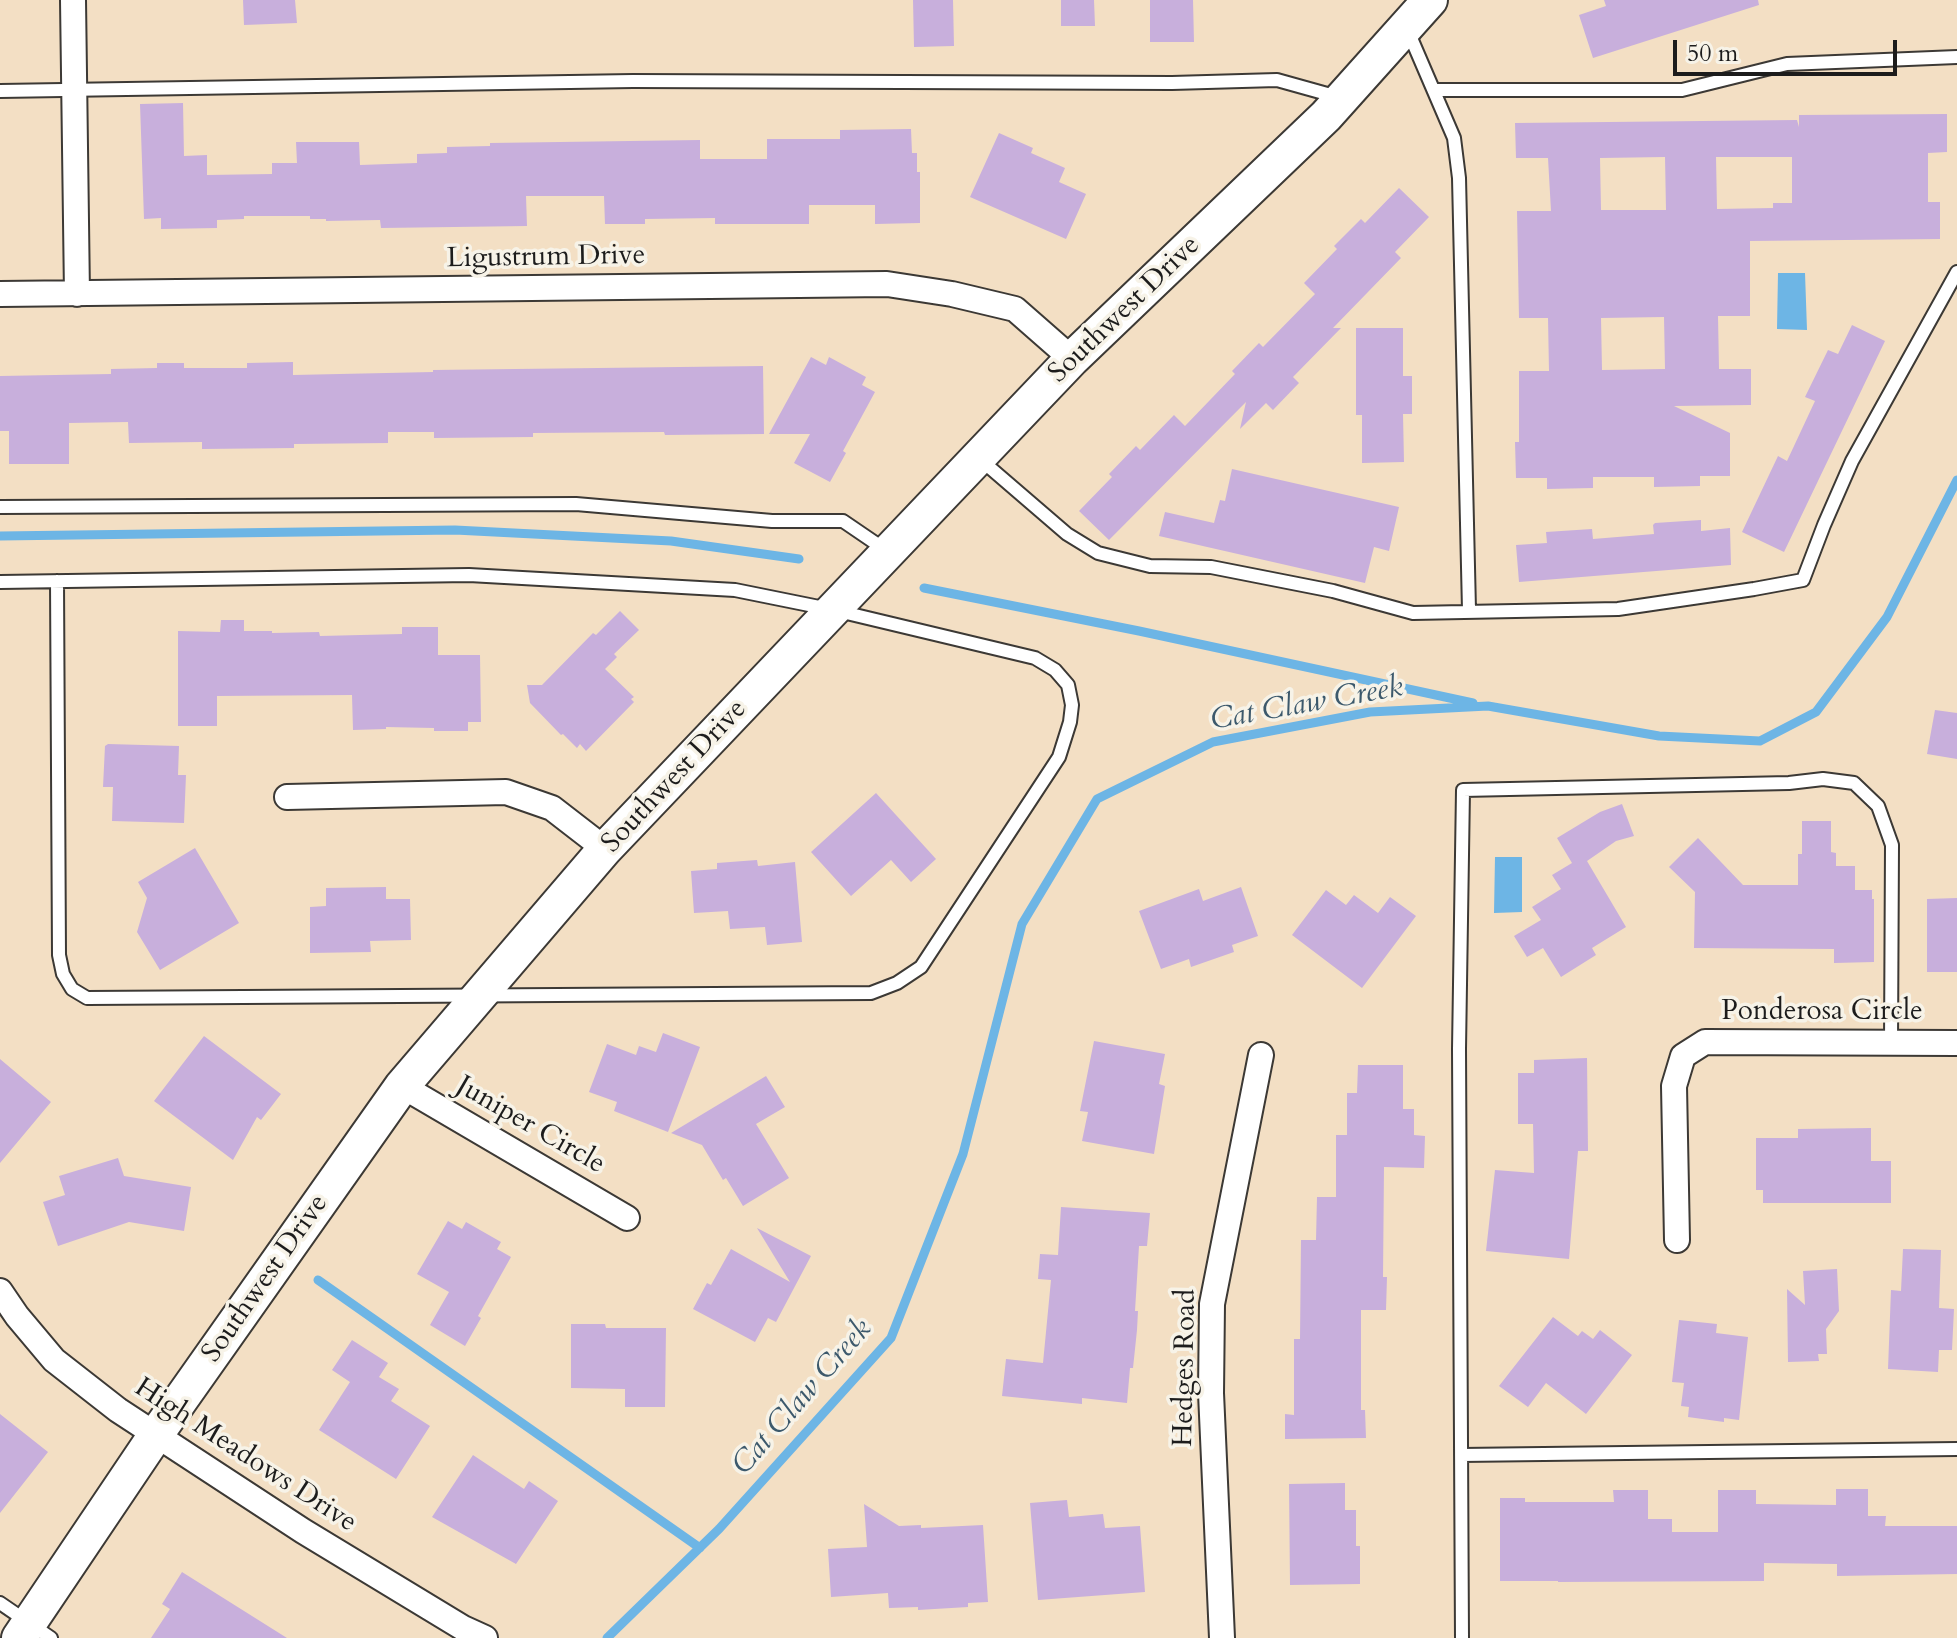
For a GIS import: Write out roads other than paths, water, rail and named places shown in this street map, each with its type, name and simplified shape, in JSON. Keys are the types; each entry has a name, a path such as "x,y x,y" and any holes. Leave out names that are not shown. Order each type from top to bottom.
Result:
{"main road":[{"name":"Southwest Drive","path":"33,1633 155,1436 402,1086 605,849 1072,359 1326,116 1430,0"}],"street":[{"path":"73,0 77,294"},
{"name":"Ligustrum Drive","path":"0,294 887,284 952,294 1015,309 1072,359"},
{"path":"287,797 506,792 552,808 605,849"},
{"name":"Ponderosa Circle","path":"1677,1240 1674,1086 1683,1056 1705,1042 1957,1043"},
{"name":"Hedges Road","path":"1222,1638 1211,1393 1212,1304 1261,1055"},
{"name":"Juniper Circle","path":"402,1086 627,1218"},
{"name":"High Meadows Drive","path":"0,1291 54,1360 118,1410 303,1531 463,1628 485,1638"}],"lane":[{"path":"1406,27 1454,138 1459,178 1469,610"},
{"path":"1435,90 1682,90 1787,64 1957,57"},
{"path":"0,91 633,81 1172,83 1277,80 1342,98"},
{"path":"978,458 1067,534 1098,553 1150,566 1211,567 1333,591 1413,613 1618,609 1803,580 1852,461 1957,272"},
{"path":"0,507 576,504 772,521 843,521 889,552"},
{"path":"0,582 57,581 469,575 735,590 1035,658 1055,670 1068,685 1072,705 1070,722 1059,757 921,967 897,983 871,993 87,998 72,989 63,974 59,955 57,581"},
{"path":"1462,1638 1459,1049 1463,790 1789,783 1823,779 1854,783 1878,806 1892,845 1891,1043"},
{"path":"1461,1455 1957,1449"},
{"path":"0,1603 33,1633"}],"water":[{"path":"1778,273 1805,273 1807,330 1777,329"},
{"path":"1495,857 1522,857 1522,912 1494,913"}],"waterway":[{"name":"Cat Claw Creek","path":"607,1638 719,1529 891,1338 963,1154 1022,924 1097,799 1213,742 1370,712 1488,706 1659,736 1760,741 1816,712 1887,617 1957,480"},
{"path":"0,536 455,530 671,541 799,559"},
{"path":"924,588 1473,703"},
{"path":"318,1280 700,1548"}]}
